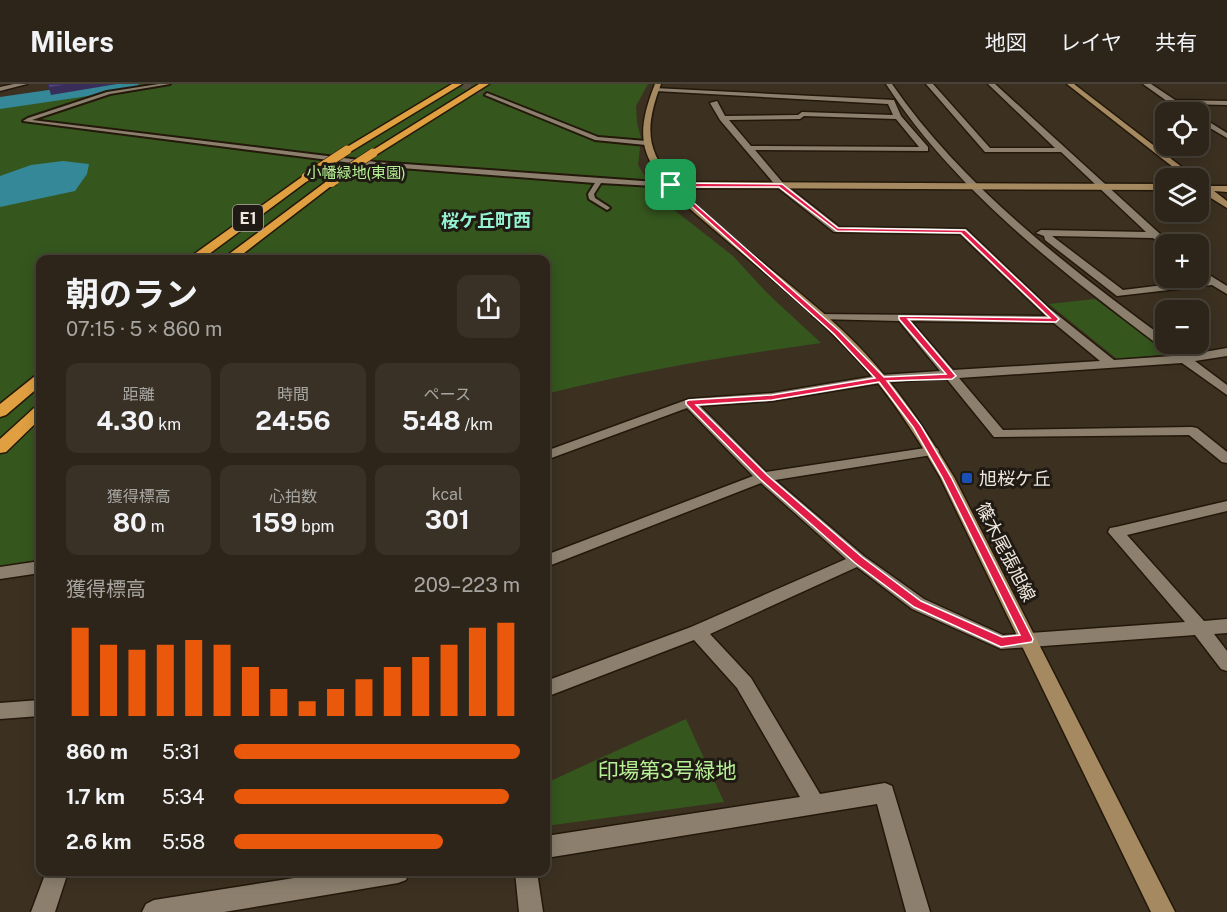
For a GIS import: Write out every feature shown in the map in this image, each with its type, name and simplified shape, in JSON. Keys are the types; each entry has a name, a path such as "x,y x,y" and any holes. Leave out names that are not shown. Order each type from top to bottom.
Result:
{"highway":[{"name":"E1","path":"199,255 306,177 384,126 458,84"},
{"name":"E1","path":"233,255 331,181 373,153 486,89"},
{"path":"0,412 36,382"},
{"path":"0,448 36,415"}],"main road":[{"path":"1070,84 1179,168"},
{"name":"篠木尾張旭線","path":"657,87 647,110 646,143 653,161 671,185 818,316 881,379 932,451 1163,912"},
{"path":"671,185 1155,187"},
{"path":"1209,187 1227,189"},
{"path":"1209,192 1227,205"}],"street":[{"path":"0,89 24,84"},
{"path":"734,102 753,102 746,84"},
{"path":"888,84 901,104 959,172 1015,225 1227,391"},
{"path":"929,84 988,150 1061,150"},
{"path":"991,84 1155,237"},
{"path":"1146,84 1173,102"},
{"path":"657,87 751,95 891,102 898,117 925,148 749,148"},
{"path":"692,91 695,101"},
{"path":"705,102 724,102"},
{"path":"714,103 723,118 780,185 837,230 963,231 1056,320 1109,363"},
{"path":"1209,103 1227,103"},
{"path":"723,118 800,117 802,114 898,117"},
{"path":"1209,125 1227,136"},
{"path":"1214,128 1227,128"},
{"path":"1152,235 1041,232 1121,294 1213,282"},
{"path":"1209,279 1227,291"},
{"path":"818,316 1056,320"},
{"path":"902,317 999,434 1192,431 1227,459"},
{"path":"550,455 689,403 772,397 881,379 1185,359 1227,352"},
{"path":"689,403 763,477 858,560 918,604 1001,642 1227,626"},
{"path":"550,559 763,477 932,451"},
{"path":"1227,506 1116,532 1188,613 1196,627 1227,664"},
{"path":"550,687 697,632 858,560"},
{"path":"0,573 36,568"},
{"path":"697,632 744,683 815,804"},
{"path":"0,711 36,708"},
{"path":"550,846 885,793 918,912"},
{"path":"43,912 56,876"},
{"path":"154,912 374,876"},
{"path":"526,876 531,912"}],"lane":[{"path":"30,119 98,96 168,84"},
{"path":"486,89 597,139 646,143"},
{"path":"30,119 376,164 671,185"},
{"path":"30,119 382,159 583,177 599,181"},
{"path":"599,181 591,194 592,199 607,207"}],"green space":[{"name":"小幡緑地(東園)","path":"135,84 648,84 636,106 641,138 638,165 646,178 673,209 733,256 767,293 821,343 683,365 550,393 550,255 36,255 36,562 0,567 0,103"},
{"path":"1095,299 1155,344 1155,354 1169,354 1117,359 1049,304"},
{"name":"印場第3号緑地","path":"686,719 724,802 550,825 550,781"}],"water":[{"path":"63,161 89,164 87,174 75,191 0,207 0,176 31,165"}],"building":[{"path":"48,84 74,84 49,88"}],"waterway":[{"path":"0,103 129,84"}],"tunnel":[{"path":"463,84 487,94"}],"place":[{"name":"旭桜ケ丘","path":"967,478"}],"district":[{"name":"桜ケ丘町西","path":"486,220"}],"route":[{"path":"671,185 693,207 837,332 881,379 917,426 947,477 1028,639 1001,642 918,604 858,560 763,477 689,403 772,397 881,379 952,376 902,317 1056,320 963,231 837,230 780,185 671,185"}]}
